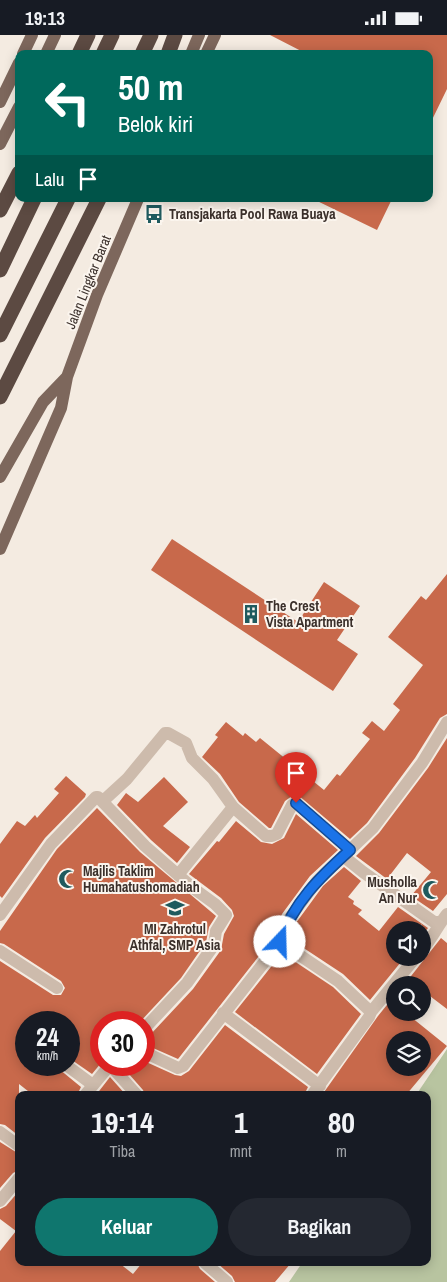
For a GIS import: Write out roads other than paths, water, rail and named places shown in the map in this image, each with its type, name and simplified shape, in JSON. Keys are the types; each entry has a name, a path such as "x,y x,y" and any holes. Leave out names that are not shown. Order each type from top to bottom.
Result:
{"highway":[{"path":"81,50 88,35"},
{"path":"105,50 112,35"},
{"path":"144,50 150,35"},
{"path":"169,50 175,35"},
{"path":"0,210 15,181"},
{"path":"0,270 33,202"},
{"path":"0,335 66,202"},
{"path":"0,397 98,202"}],"main road":[{"path":"25,50 32,35"},
{"path":"48,50 55,35"},
{"path":"193,50 199,35"},
{"path":"208,50 215,35"},
{"path":"0,102 15,71"},
{"path":"0,144 15,115"},
{"name":"Jalan Lingkar Barat","path":"0,549 61,408 67,377 97,295 137,202"},
{"name":"Jalan Lingkar Barat","path":"0,477 43,401 67,377"}],"street":[{"path":"155,1057 178,1068 183,1066 280,942 289,919 317,881 373,828 422,763 447,723"},
{"path":"103,801 127,779 165,733 168,733 186,743 192,758 213,779 233,807 266,836 277,834 292,805 296,803 347,853 363,872 434,922 443,918"},
{"path":"0,915 51,844 96,797 103,801 145,846 193,888 216,904 226,916 216,931 214,945 187,983 155,1017"},
{"path":"178,875 233,807"},
{"path":"431,939 443,918"},
{"path":"280,942 338,981 371,1012"},
{"path":"0,951 57,988"},
{"path":"223,1013 316,1090 371,1012 409,966"},
{"path":"76,1076 89,1090 101,1076"},
{"path":"120,1076 133,1091"},
{"path":"0,1131 15,1143"},
{"path":"0,1201 15,1183"},
{"path":"208,1266 227,1282"}],"place":[{"name":"Transjakarta Pool Rawa Buaya","path":"154,214"},
{"name":"The Crest Vista Apartment","path":"251,614"},
{"name":"Majlis Taklim Humahatushomadiah","path":"68,879"},
{"name":"Musholla An Nur","path":"432,890"},
{"name":"MI Zahrotul Athfal, SMP Asia","path":"175,908"}]}
